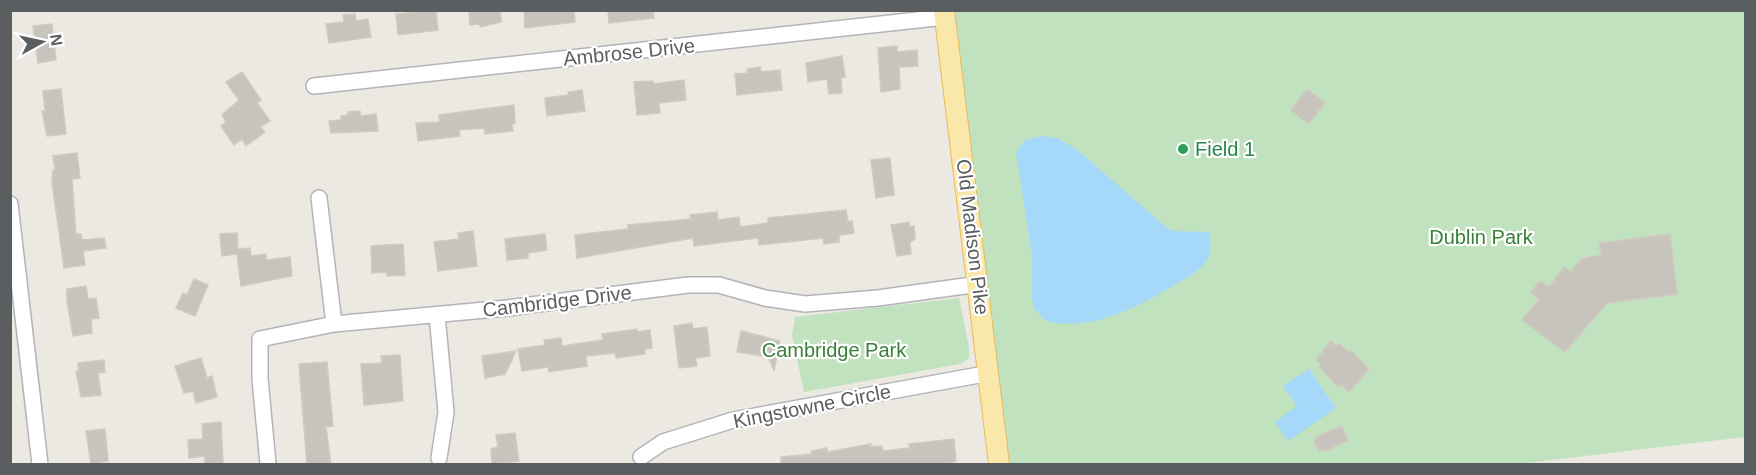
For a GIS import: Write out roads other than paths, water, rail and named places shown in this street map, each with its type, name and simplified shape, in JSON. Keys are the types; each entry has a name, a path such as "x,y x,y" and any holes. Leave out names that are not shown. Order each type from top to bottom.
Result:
{"main road":[{"name":"Old Madison Pike","path":"944,14 990,373 999,465"}],"street":[{"name":"Ambrose Drive","path":"314,86 944,14"},
{"path":"319,198 334,324"},
{"path":"10,204 40,465"},
{"name":"Cambridge Drive","path":"268,465 260,379 260,339 334,324 437,315 688,285 719,285 765,298 805,304 878,298 979,284"},
{"path":"437,315 446,412 438,458"},
{"name":"Kingstowne Circle","path":"641,457 663,442 733,420 990,373"}],"water":[{"path":"1041,136 1057,138 1075,148 1166,227 1174,231 1209,232 1210,250 1207,260 1188,277 1153,298 1123,312 1076,324 1044,320 1034,308 1032,299 1032,256 1016,152 1025,140"},
{"path":"1309,369 1336,408 1288,441 1275,422 1297,406 1283,386"}],"place":[{"name":"Field 1","path":"1183,149"}],"park label":[{"name":"Dublin Park","path":"1481,237"},
{"name":"Cambridge Park","path":"834,350"}]}
